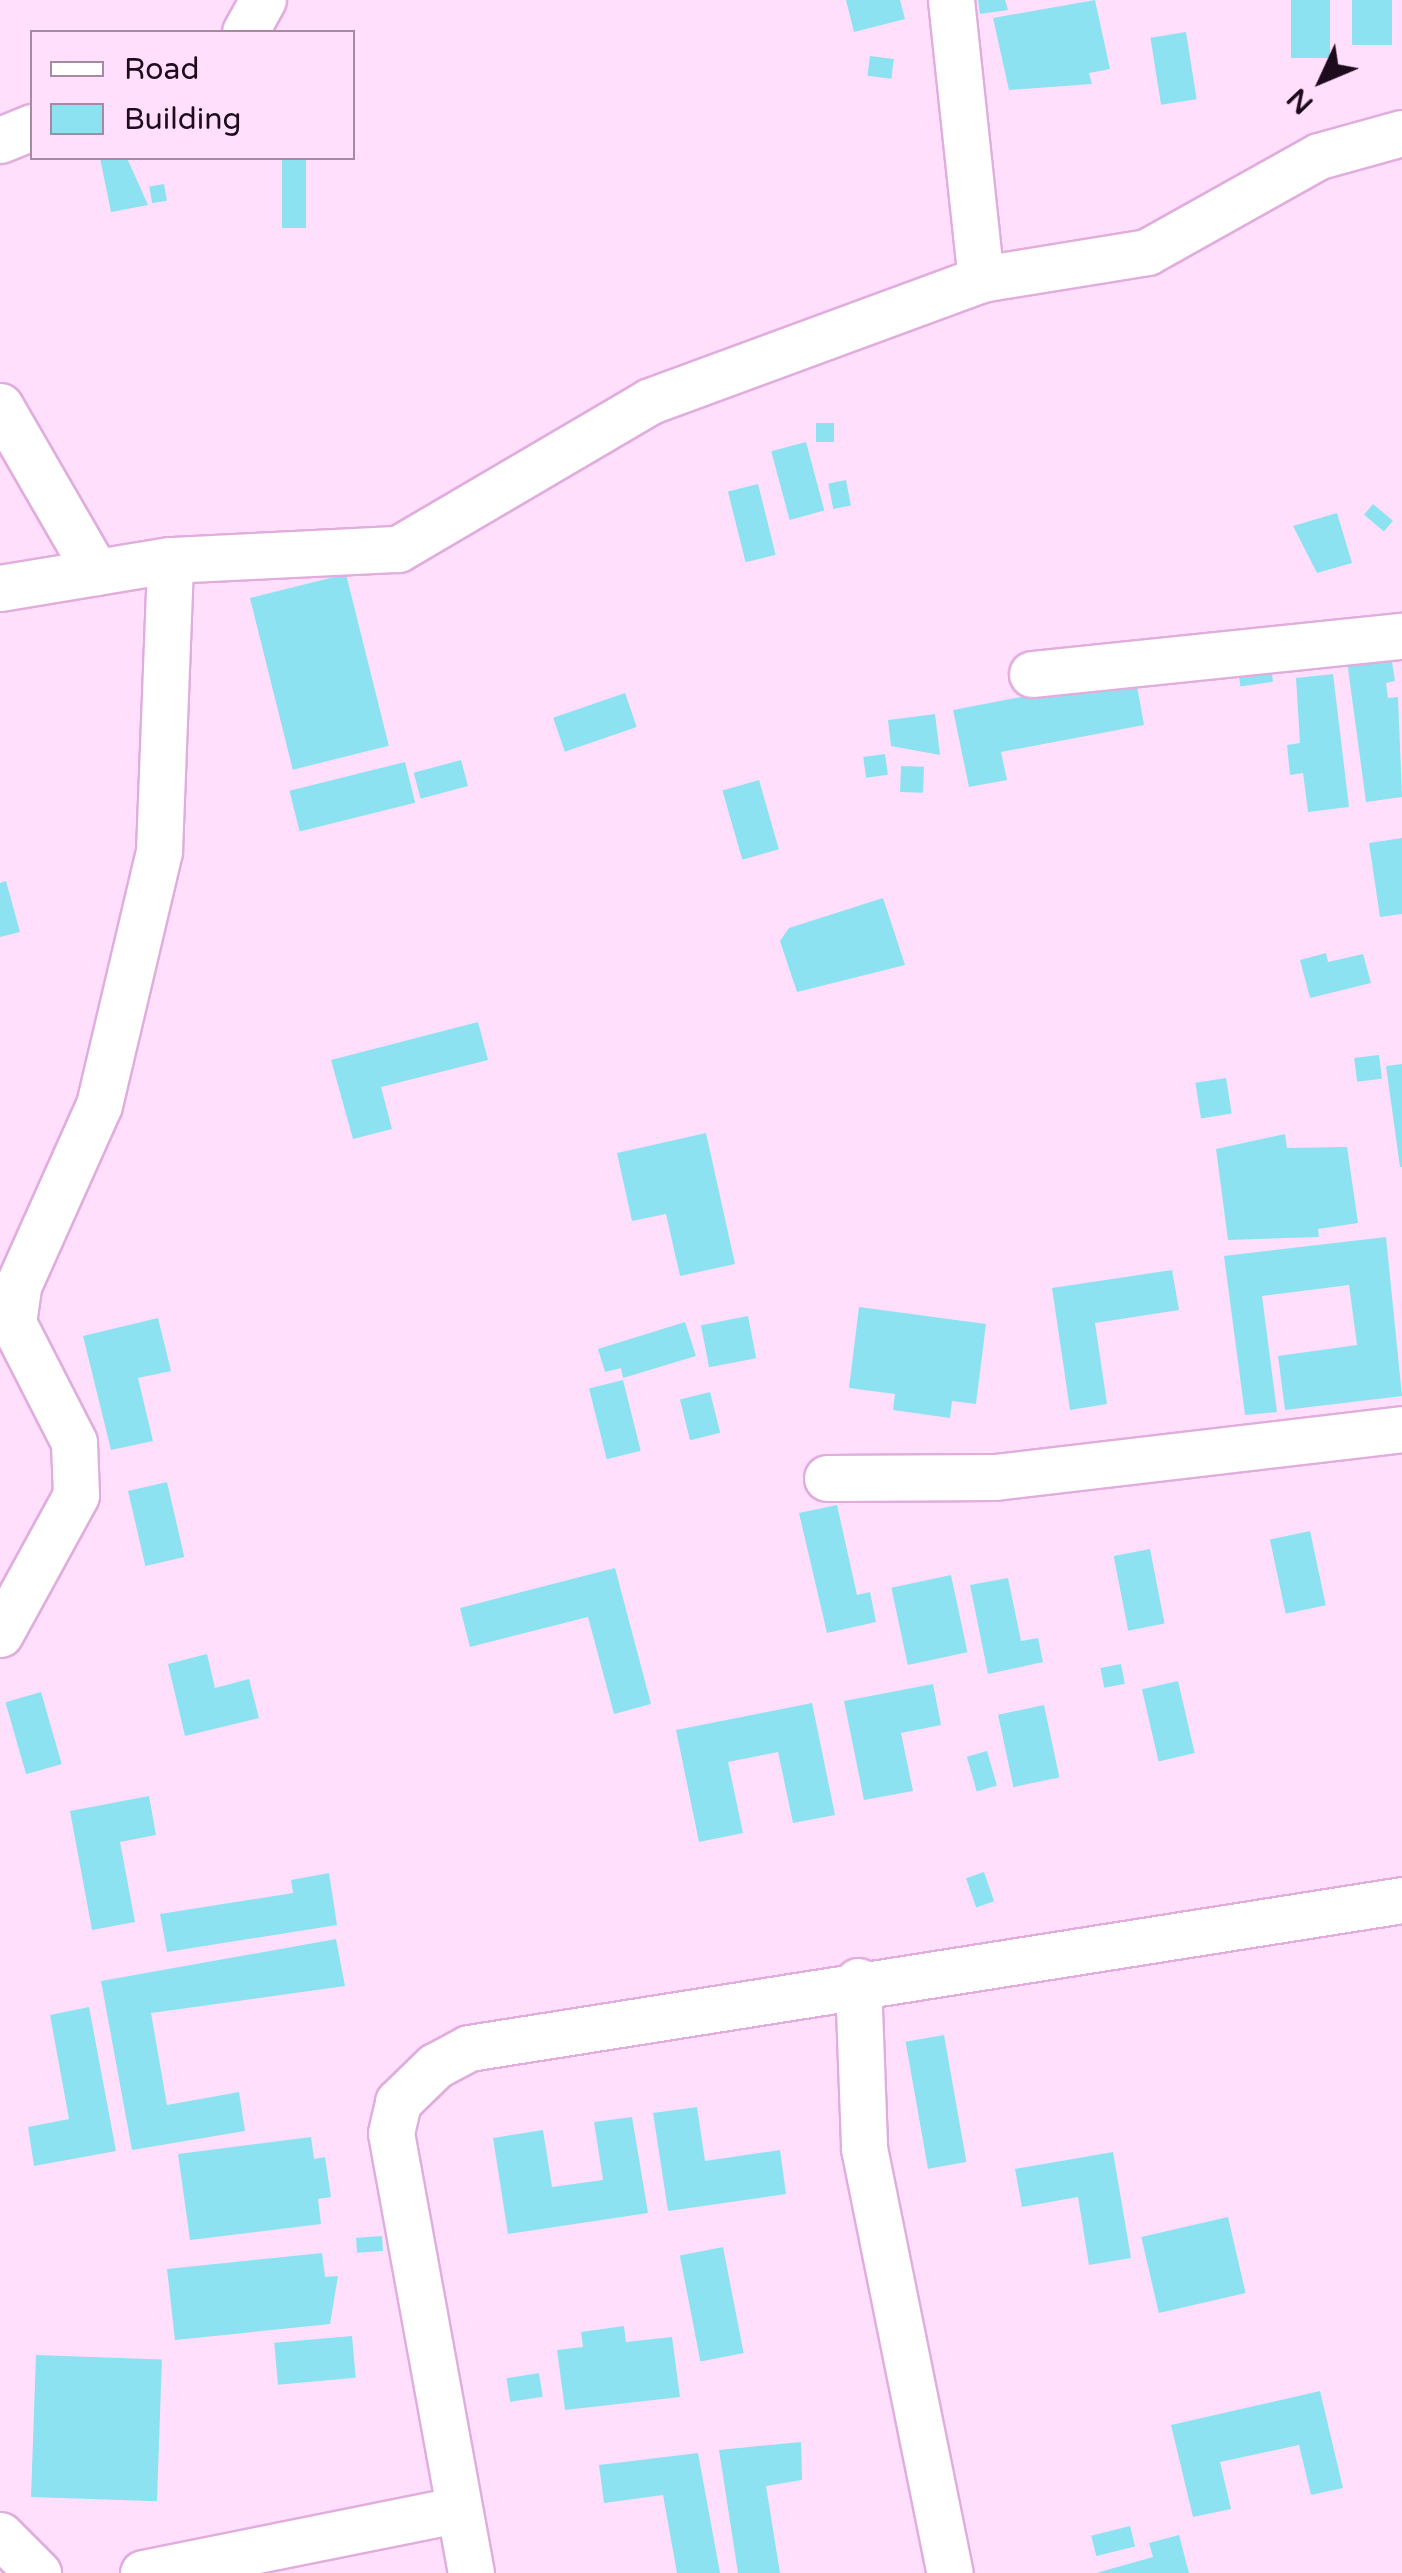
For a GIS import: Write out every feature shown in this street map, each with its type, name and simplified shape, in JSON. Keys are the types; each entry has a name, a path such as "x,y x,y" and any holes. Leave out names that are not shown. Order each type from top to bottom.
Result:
{"street":[{"path":"246,30 263,0"},
{"path":"951,0 980,279"},
{"path":"0,140 30,128"},
{"path":"0,588 170,560 398,550 650,401 980,279 1147,252 1320,156 1402,133"},
{"path":"0,406 96,572"},
{"path":"0,1634 76,1495 74,1442 13,1323 18,1286 99,1105 159,851 170,560"},
{"path":"1032,674 1402,636"},
{"path":"827,1478 996,1477 1402,1429"},
{"path":"471,2573 391,2133 398,2102 469,2048 858,1981 1402,1900"},
{"path":"858,1981 864,2148 950,2573"},
{"path":"143,2573 460,2509"},
{"path":"0,2535 38,2573"}],"building":[{"path":"846,0 900,0 905,19 854,32"},
{"path":"978,0 1005,0 1008,10 980,14"},
{"path":"1095,0 1110,69 1089,73 1092,84 1009,90 993,18"},
{"path":"1291,0 1330,0 1330,58 1291,58"},
{"path":"1352,0 1392,0 1392,45 1352,45"},
{"path":"1186,32 1197,99 1161,105 1150,38"},
{"path":"870,56 894,59 891,79 868,76"},
{"path":"100,160 128,160 148,205 111,212"},
{"path":"282,160 306,160 306,228 282,228"},
{"path":"164,184 167,201 152,203 149,187"},
{"path":"816,423 834,423 834,442 816,442"},
{"path":"806,442 824,511 790,520 771,451"},
{"path":"846,480 851,506 833,509 828,483"},
{"path":"758,484 776,555 746,562 728,491"},
{"path":"1373,504 1393,521 1384,531 1364,515"},
{"path":"1337,513 1352,563 1317,573 1293,526"},
{"path":"346,574 389,746 293,770 250,598"},
{"path":"1391,655 1395,681 1386,683 1388,698 1398,697 1402,797 1366,802 1347,661"},
{"path":"1270,660 1273,682 1240,686 1237,665"},
{"path":"1333,674 1349,807 1308,812 1303,773 1290,775 1287,745 1300,743 1296,678"},
{"path":"1135,675 1144,725 1001,752 1007,780 969,787 953,710"},
{"path":"625,693 637,727 565,752 553,718"},
{"path":"935,714 940,755 891,746 888,720"},
{"path":"885,754 888,775 866,778 863,757"},
{"path":"461,760 468,786 421,799 414,773"},
{"path":"405,762 415,803 300,832 290,791"},
{"path":"901,766 924,767 923,793 900,792"},
{"path":"759,780 779,849 742,860 722,790"},
{"path":"1402,838 1402,914 1380,917 1369,843"},
{"path":"6,881 20,932 0,937 0,883"},
{"path":"883,898 905,965 797,992 780,941 789,928"},
{"path":"1326,953 1328,962 1363,954 1371,983 1310,998 1300,960"},
{"path":"478,1022 488,1060 381,1087 392,1129 353,1139 331,1060"},
{"path":"1379,1055 1382,1079 1357,1082 1354,1058"},
{"path":"1402,1064 1402,1167 1400,1167 1386,1066"},
{"path":"1226,1078 1232,1114 1201,1118 1195,1083"},
{"path":"706,1133 735,1264 680,1276 666,1214 632,1221 617,1153"},
{"path":"1285,1134 1287,1148 1347,1147 1358,1223 1318,1229 1319,1237 1228,1240 1216,1149"},
{"path":"1386,1237 1402,1396 1285,1410 1278,1356 1357,1345 1349,1285 1262,1296 1277,1412 1245,1415 1224,1256"},
{"path":"1172,1270 1179,1310 1095,1323 1107,1404 1070,1410 1052,1288"},
{"path":"859,1307 986,1324 976,1404 952,1401 950,1418 893,1410 895,1394 849,1388"},
{"path":"748,1316 756,1358 709,1367 701,1325"},
{"path":"158,1318 171,1371 138,1378 153,1441 111,1450 83,1336"},
{"path":"685,1322 696,1356 623,1378 621,1368 605,1372 598,1349"},
{"path":"623,1380 641,1451 607,1459 589,1388"},
{"path":"710,1392 720,1433 690,1440 680,1399"},
{"path":"167,1482 184,1557 145,1566 128,1491"},
{"path":"837,1505 857,1595 870,1592 876,1622 827,1633 799,1513"},
{"path":"1310,1531 1326,1605 1286,1614 1270,1540"},
{"path":"1150,1549 1165,1624 1128,1631 1114,1556"},
{"path":"615,1568 651,1704 614,1714 588,1617 470,1647 460,1608"},
{"path":"951,1575 967,1652 908,1665 891,1588"},
{"path":"1008,1578 1021,1641 1038,1638 1043,1662 988,1674 970,1585"},
{"path":"207,1654 215,1688 249,1679 259,1718 185,1736 168,1664"},
{"path":"1121,1664 1125,1684 1104,1688 1100,1668"},
{"path":"1178,1681 1195,1753 1159,1761 1142,1689"},
{"path":"933,1684 941,1725 901,1733 913,1791 864,1800 844,1701"},
{"path":"41,1692 62,1764 26,1774 5,1702"},
{"path":"812,1703 835,1815 793,1823 778,1752 728,1762 743,1833 699,1842 676,1730"},
{"path":"1044,1705 1059,1777 1013,1787 998,1715"},
{"path":"987,1751 997,1786 977,1791 967,1757"},
{"path":"149,1796 156,1835 120,1842 135,1922 92,1930 70,1811"},
{"path":"984,1872 994,1901 976,1907 966,1878"},
{"path":"329,1873 337,1925 167,1952 160,1914 293,1893 291,1880"},
{"path":"336,1939 345,1986 151,2013 167,2105 239,2092 245,2131 132,2150 101,1981"},
{"path":"89,2007 116,2151 34,2166 28,2127 69,2119 50,2015"},
{"path":"944,2035 966,2162 928,2169 906,2042"},
{"path":"697,2107 705,2161 780,2150 786,2194 668,2211 653,2113"},
{"path":"632,2117 648,2213 508,2234 493,2138 543,2130 552,2187 603,2180 594,2122"},
{"path":"311,2137 314,2159 325,2157 331,2197 318,2199 321,2224 190,2240 178,2154"},
{"path":"1113,2152 1131,2258 1089,2265 1078,2197 1022,2207 1015,2169"},
{"path":"1228,2217 1246,2293 1159,2313 1141,2237"},
{"path":"382,2236 383,2251 357,2253 356,2238"},
{"path":"723,2247 744,2353 700,2361 680,2255"},
{"path":"322,2253 325,2277 338,2276 330,2324 175,2340 167,2269"},
{"path":"624,2326 626,2342 672,2337 680,2397 565,2410 557,2350 583,2347 581,2332"},
{"path":"352,2336 356,2378 278,2385 274,2343"},
{"path":"36,2355 162,2359 157,2501 31,2497"},
{"path":"539,2373 543,2397 510,2402 506,2378"},
{"path":"1320,2391 1343,2488 1311,2495 1299,2445 1220,2462 1231,2509 1193,2517 1171,2425"},
{"path":"801,2442 802,2480 766,2486 780,2573 738,2573 719,2450"},
{"path":"698,2453 720,2573 677,2573 663,2495 604,2503 599,2465"},
{"path":"1130,2526 1135,2546 1096,2556 1091,2536"},
{"path":"1179,2535 1189,2573 1096,2573 1153,2557 1149,2543"}]}
